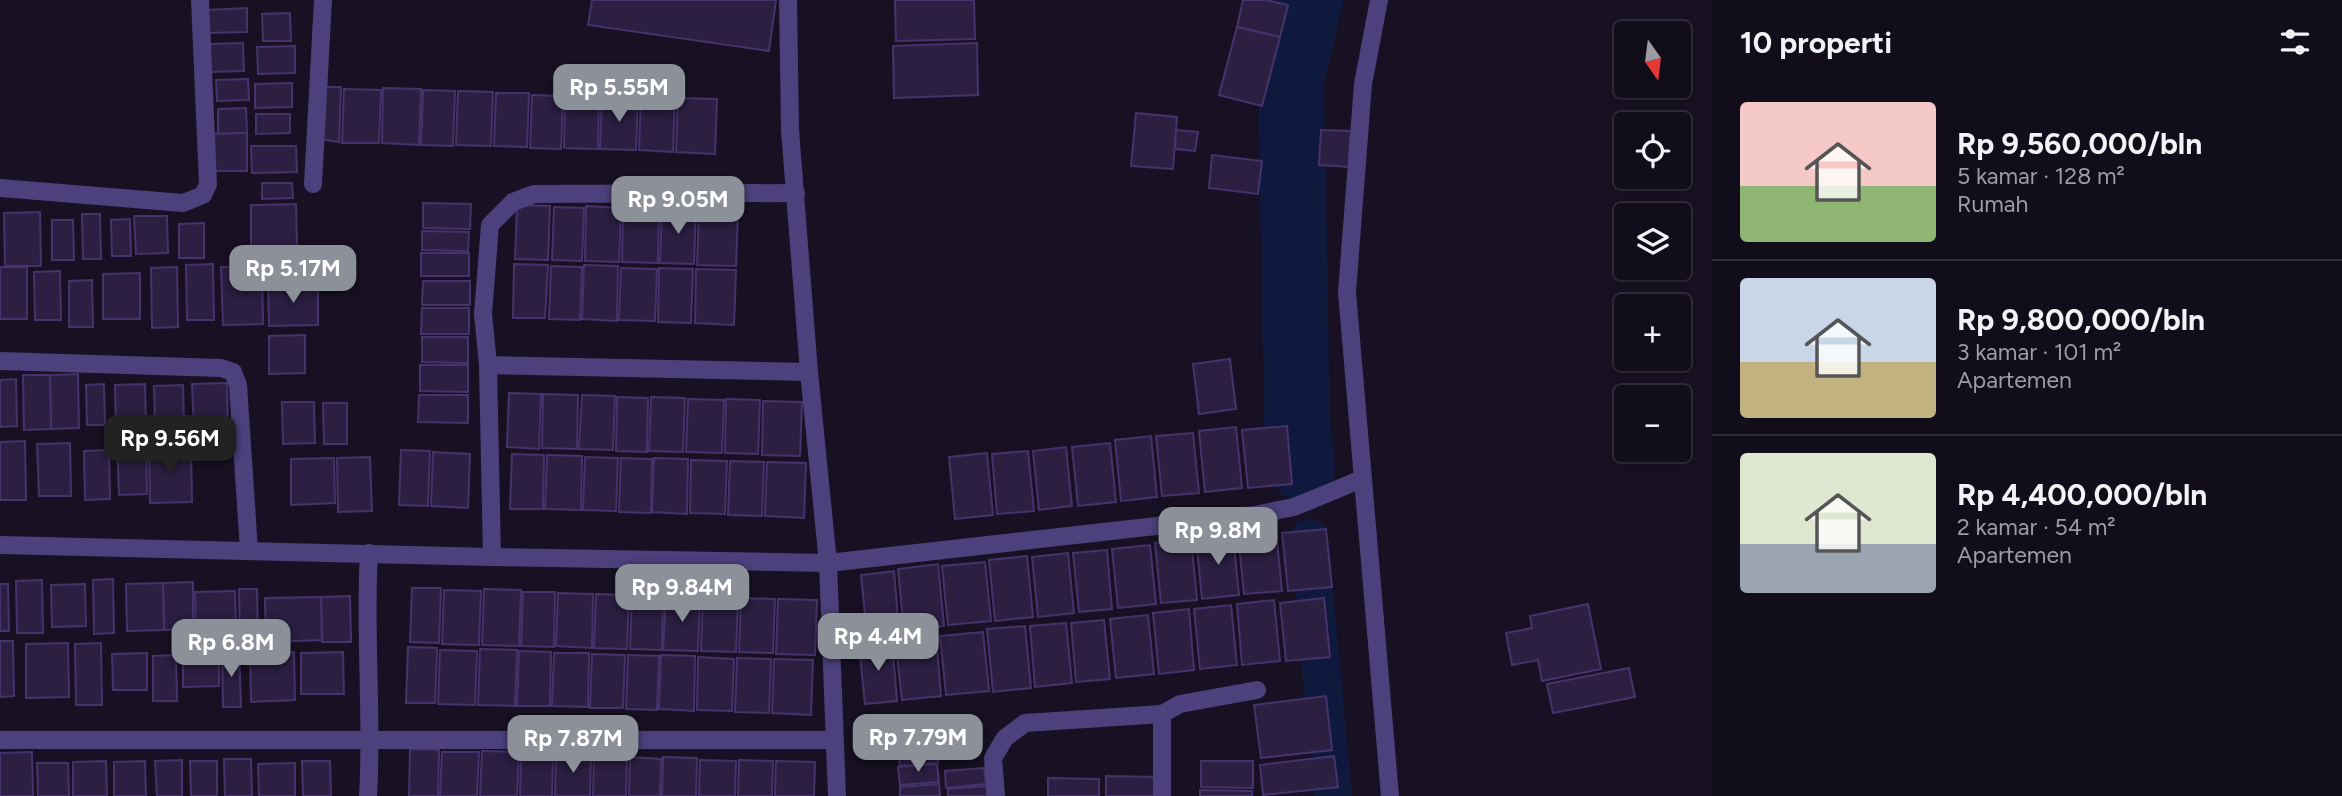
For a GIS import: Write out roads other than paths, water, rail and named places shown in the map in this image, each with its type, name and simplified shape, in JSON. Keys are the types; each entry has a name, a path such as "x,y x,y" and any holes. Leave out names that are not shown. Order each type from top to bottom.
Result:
{"street":[{"path":"0,188 183,203 203,195 208,184 200,0"},
{"path":"313,184 323,0"},
{"path":"788,0 790,130 809,372 828,563 837,796"},
{"path":"1379,0 1363,84 1347,292 1390,796"},
{"path":"492,557 488,365 483,314 490,225 513,202 534,194 796,192"},
{"path":"0,361 222,368 233,372 238,385 249,551"},
{"path":"488,365 809,372"},
{"path":"0,545 828,563 1254,515 1293,506 1362,479"},
{"path":"368,796 371,740 367,686 369,553"},
{"path":"996,796 993,758 1005,738 1025,723 1162,714 1180,704 1257,690"},
{"path":"1162,714 1162,796"},
{"path":"0,740 834,740"}],"waterway":[{"path":"1302,468 1297,418 1291,81 1310,0"},
{"path":"1309,538 1333,796"}]}
